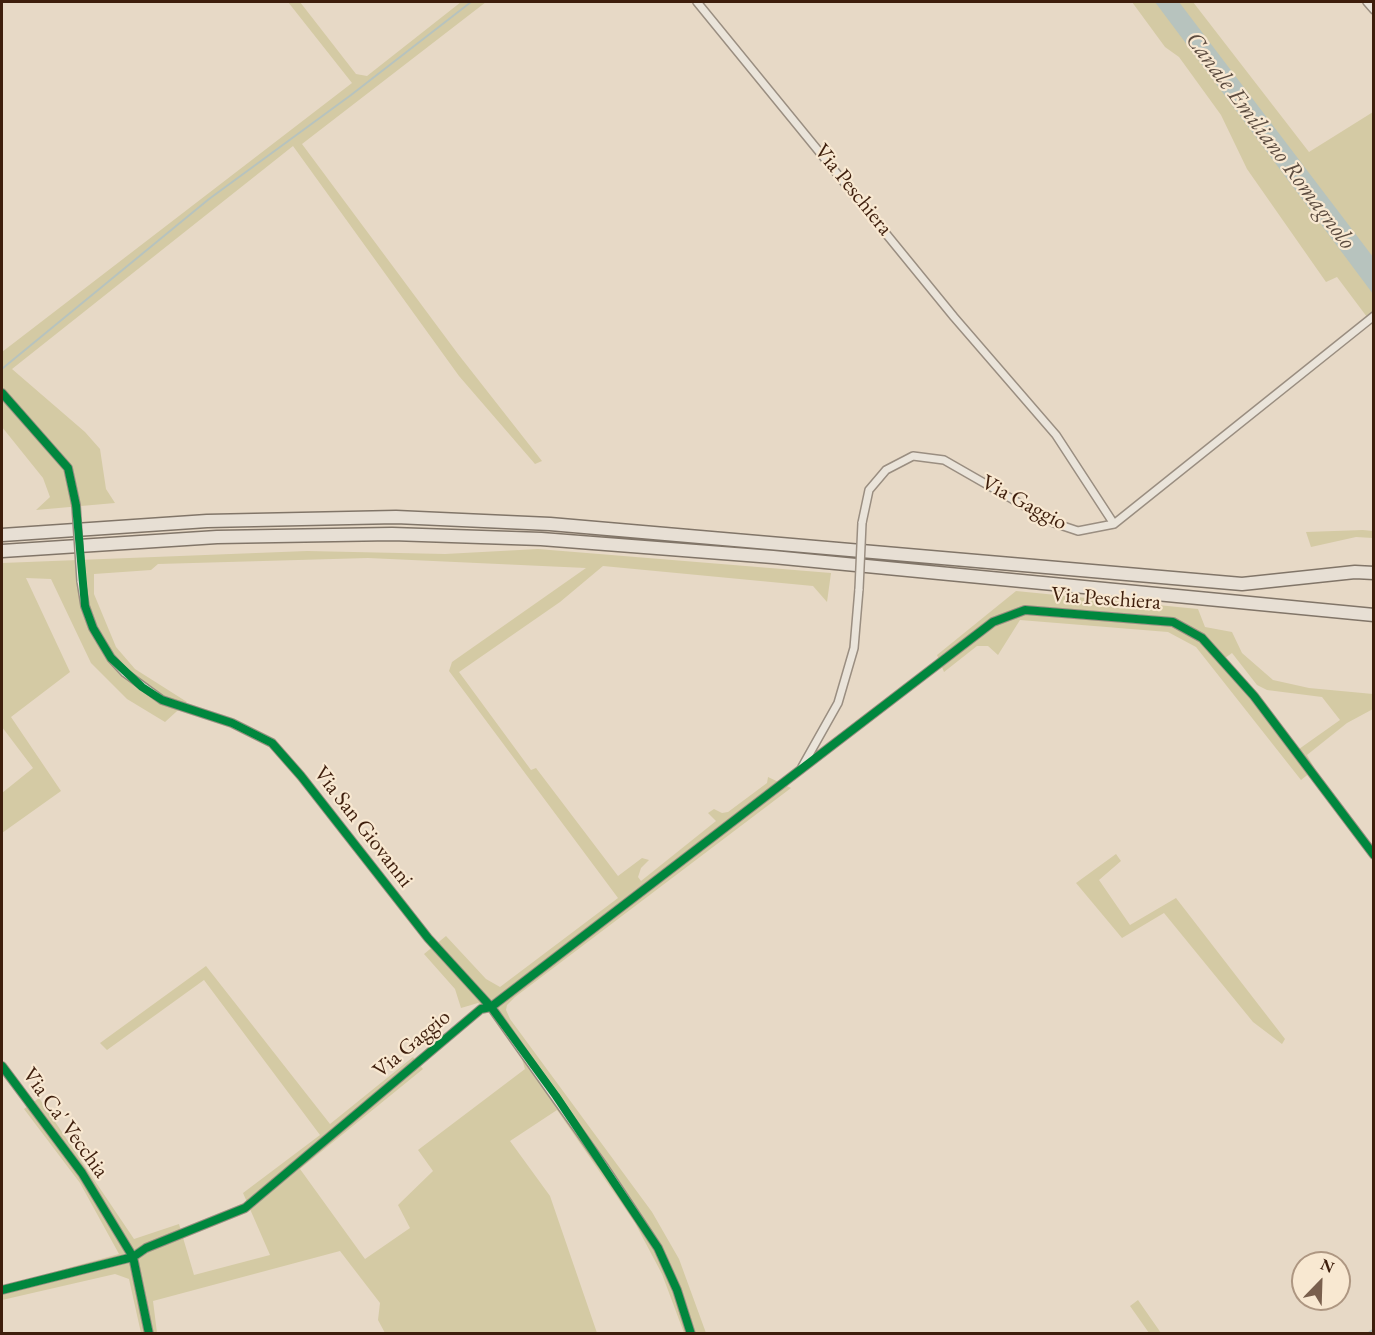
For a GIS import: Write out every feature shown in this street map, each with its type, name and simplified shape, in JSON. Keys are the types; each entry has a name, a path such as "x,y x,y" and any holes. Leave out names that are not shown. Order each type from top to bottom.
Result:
{"highway":[{"path":"2,535 207,521 396,517 550,524 1242,584 1355,572 1374,573"},
{"path":"2,551 229,537 392,534 541,539 797,559 1374,615"}],"street":[{"name":"Via Peschiera","path":"697,2 954,317 1056,435 1114,524"},
{"path":"1366,2 1374,10"},
{"name":"Via Gaggio","path":"800,770 838,703 854,648 862,524 869,490 886,470 913,456 944,460 1054,523 1078,531 1114,524 1374,316"},
{"name":"Via San Giovanni","path":"2,393 68,468 76,505 85,606 93,628 111,658 124,673 162,700 232,723 272,743 301,776 428,938 491,1007 574,1123 658,1248 677,1290 691,1334"},
{"name":"Via Peschiera","path":"813,760 993,622 1025,610 1173,622 1202,638 1254,696 1374,855"},
{"name":"Via Gaggio","path":"2,1290 133,1257 146,1248 245,1208 481,1009 491,1007 813,760"},
{"name":"Via Ca' Vecchia","path":"2,1066 82,1173 133,1257 149,1334"}],"shaded area":[{"path":"288,2 300,2 356,74 367,76 461,2 486,2 302,144 458,354 542,461 535,464 459,376 293,146 12,369 85,432 100,449 106,489 115,503 36,510 50,497 43,478 2,427 2,352 352,83"},
{"path":"1132,2 1193,2 1309,152 1373,112 1373,325 1337,277 1326,282 1247,169 1221,115 1179,57 1165,47"},
{"path":"1373,531 1373,538 1356,537 1311,547 1306,532"},
{"path":"538,549 831,573 827,602 813,586 603,566 560,602 459,672 531,770 536,768 618,876 642,858 649,860 641,868 638,877 641,881 716,821 708,813 714,809 722,813 728,812 767,783 768,777 791,788 515,997 507,1005 506,1010 510,1019 652,1212 679,1259 706,1333 684,1333 662,1274 635,1223 557,1110 510,1141 550,1196 597,1333 385,1333 378,1320 380,1303 340,1251 153,1301 157,1333 141,1333 129,1279 115,1274 2,1300 2,1286 119,1254 80,1183 24,1109 39,1098 134,1239 179,1224 194,1275 270,1255 243,1193 320,1135 204,980 107,1050 100,1043 206,966 330,1124 413,1057 423,1069 300,1169 365,1259 410,1228 398,1205 433,1171 418,1150 525,1069 521,1056 490,1011 478,1003 461,1008 455,989 424,954 446,936 486,979 500,987 618,898 449,671 452,662 586,568 368,558 158,564 151,570 94,574 94,594 116,647 135,669 187,702 165,722 127,699 91,663 51,579 26,578 70,672 11,717 61,791 2,833 2,793 33,768 2,727 2,563 307,551 445,554"},
{"path":"1016,591 1198,609 1205,627 1232,632 1242,653 1273,680 1309,688 1373,694 1373,709 1347,723 1307,755 1315,769 1301,780 1196,647 1168,632 1020,620 998,655 988,646 977,646 944,672 937,655","holes":["1232,653 1257,685 1267,690 1322,697 1340,720 1299,749 1225,658"]},
{"path":"1116,854 1121,861 1099,880 1130,925 1176,898 1285,1039 1282,1044 1253,1022 1164,913 1122,938 1076,883"},
{"path":"1138,1300 1161,1333 1149,1333 1130,1306"}],"water":[{"name":"Canale Emiliano Romagnolo","path":"1155,2 1179,2 1373,257 1373,294"}],"waterway":[{"path":"3,368 209,199 351,95 471,2"},
{"path":"1367,1334 1374,1329"}],"cycle path":[{"path":"2,393 68,468 76,505 85,606 93,628 111,658 142,687 162,700 232,723 272,743 301,776 428,938 491,1007 556,1096 658,1248 677,1290 691,1334"},
{"path":"2,1290 133,1257 146,1248 245,1208 481,1009 491,1007 993,622 1025,610 1173,622 1202,638 1254,696 1374,855"},
{"path":"2,1066 82,1173 133,1257 149,1334"}]}
